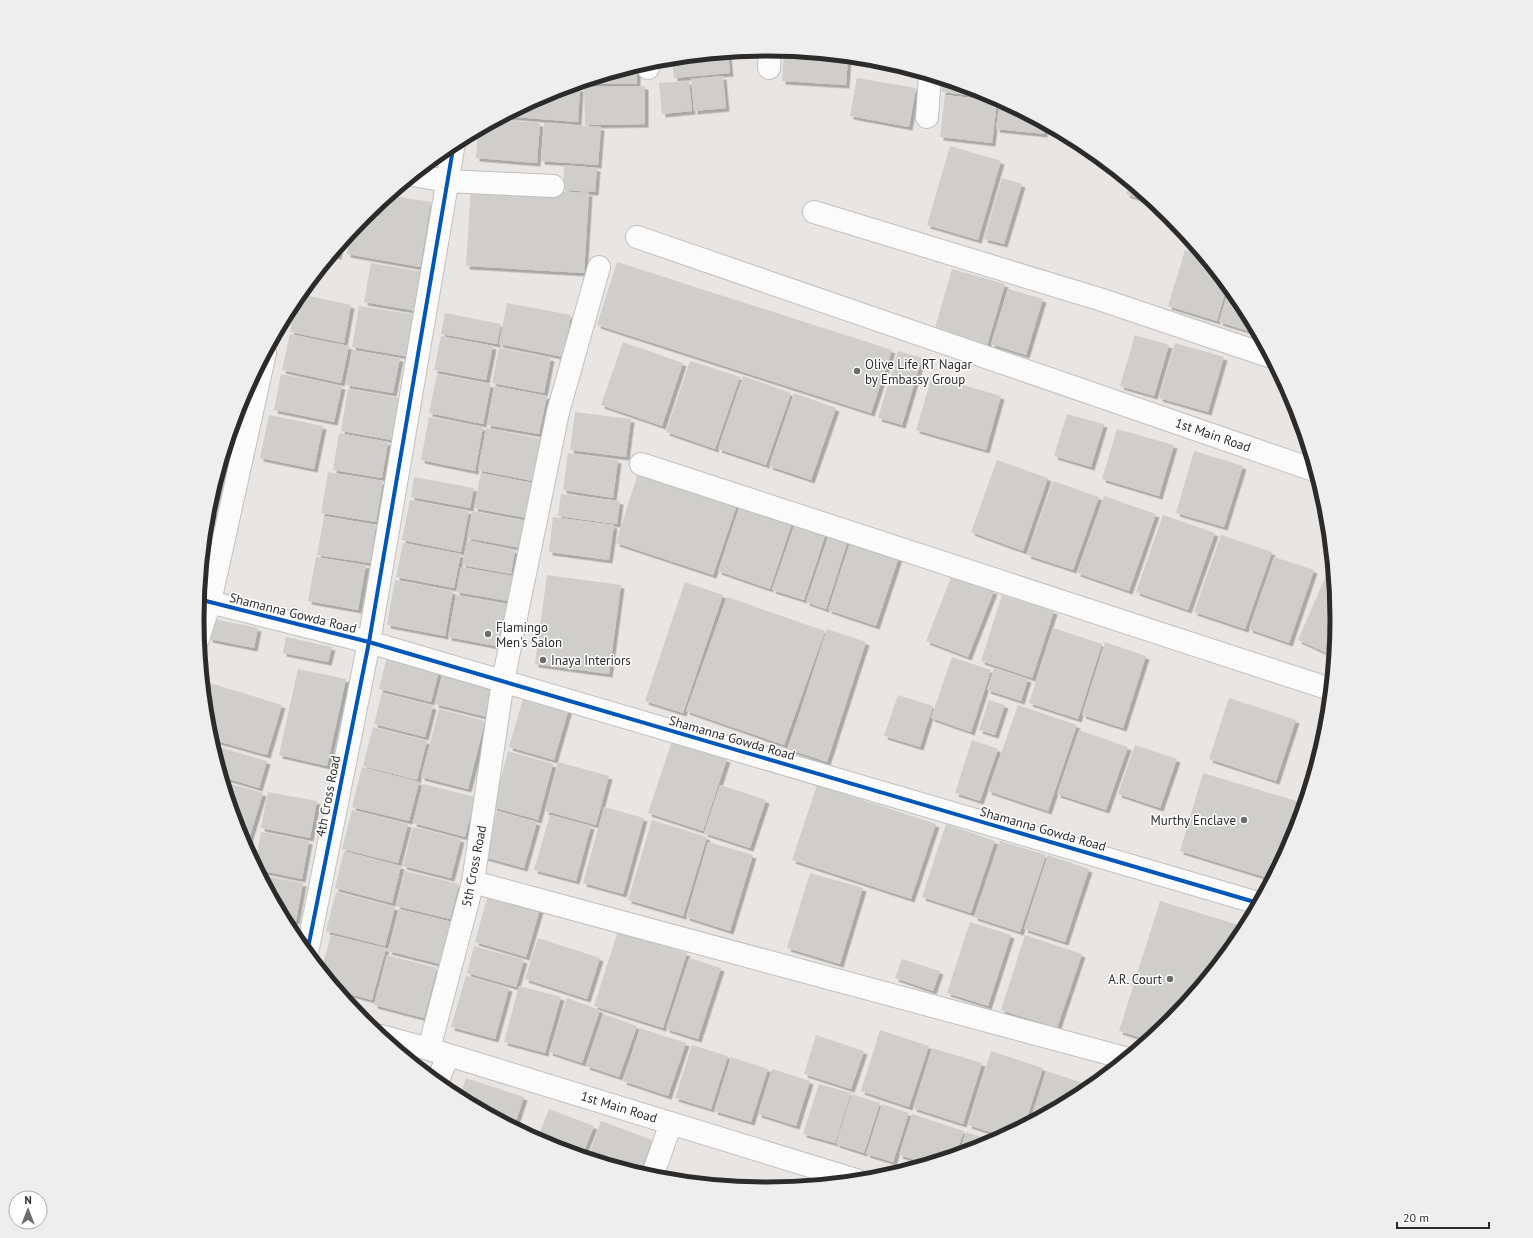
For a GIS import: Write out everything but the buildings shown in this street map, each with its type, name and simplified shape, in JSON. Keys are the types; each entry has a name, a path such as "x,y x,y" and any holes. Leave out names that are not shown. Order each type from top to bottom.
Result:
{"street":[{"path":"927,117 930,81"},
{"name":"4th Cross Road","path":"308,946 395,496 452,152"},
{"path":"419,176 447,181 553,186"},
{"path":"814,212 1099,299 1262,354"},
{"name":"1st Main Road","path":"637,237 1309,468"},
{"name":"5th Cross Road","path":"438,1076 438,1052 473,882 503,681 558,412 599,267"},
{"path":"205,598 259,375"},
{"path":"642,464 1325,687"},
{"name":"Shamanna Gowda Road","path":"205,600 368,642 1254,902"},
{"path":"473,882 1120,1057"},
{"name":"1st Main Road","path":"392,1039 844,1176"},
{"path":"654,1170 671,1123"}],"cycle path":[{"path":"308,946 369,642 452,152"},
{"path":"204,601 369,642 1254,902"}],"place":[{"name":"Olive Life RT Nagar by Embassy Group","path":"857,371"},
{"name":"Flamingo Men's Salon","path":"488,634"},
{"name":"Inaya Interiors","path":"543,660"},
{"name":"Murthy Enclave","path":"1244,820"},
{"name":"A.R. Court","path":"1170,979"}]}
